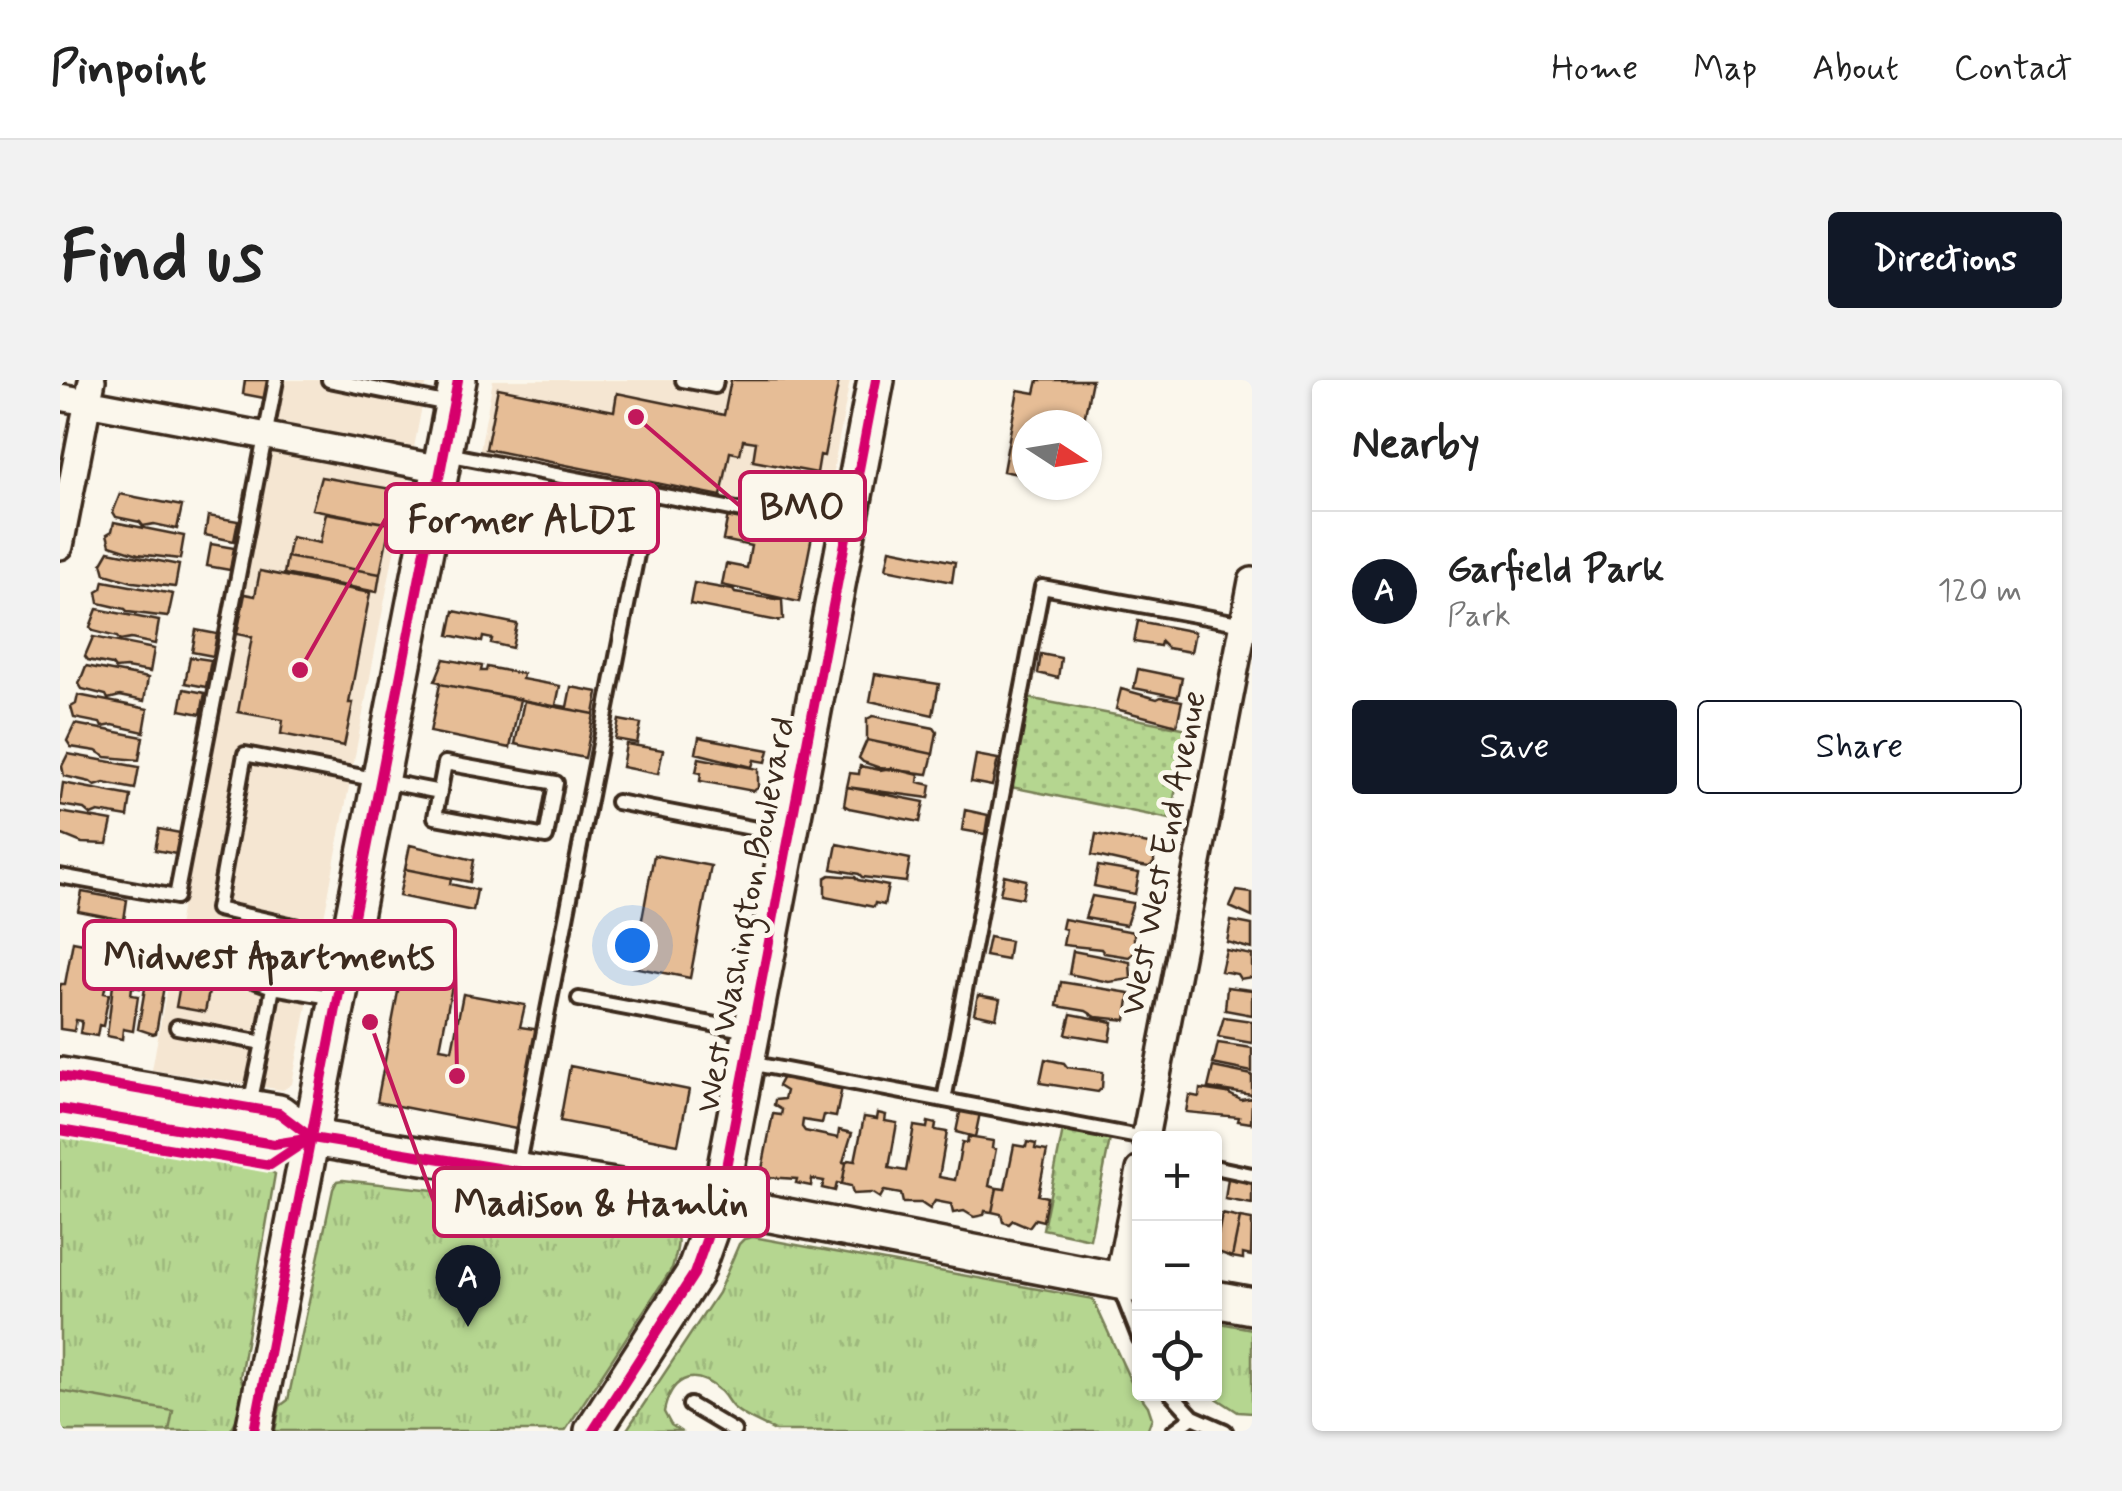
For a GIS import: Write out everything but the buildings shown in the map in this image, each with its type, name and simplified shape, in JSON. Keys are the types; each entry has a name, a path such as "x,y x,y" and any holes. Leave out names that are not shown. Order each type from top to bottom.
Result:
{"street":[{"name":"West Washington Boulevard","path":"593,1431 694,1274 719,1204 876,380"},
{"path":"60,546 90,391"},
{"path":"60,397 90,391 265,436 443,461"},
{"path":"254,1431 456,392"},
{"name":"West West End Avenue","path":"1146,1131 1252,581"},
{"path":"60,1076 279,1113 312,1138"},
{"path":"60,1109 274,1144 312,1138 719,1204 1129,1282 1135,1221"},
{"path":"1222,1300 1252,1306"}],"lane":[{"path":"60,876 176,898 276,380"},
{"path":"329,380 456,392"},
{"path":"684,380 715,386 716,380"},
{"path":"443,461 649,493 848,531"},
{"path":"517,1172 649,493"},
{"path":"944,1100 1042,587 1247,615"},
{"path":"350,938 217,910 245,754 440,792"},
{"path":"445,763 556,783 546,837 435,817 440,792 445,763"},
{"path":"618,802 789,835"},
{"path":"226,970 274,987 338,998"},
{"path":"250,1108 274,987"},
{"path":"579,999 944,1100 1132,1136"},
{"path":"177,1026 263,1042"},
{"path":"1222,1169 1252,1175"},
{"path":"1129,1282 1135,1311"},
{"path":"1178,1401 1193,1417 1225,1431"},
{"path":"690,1405 734,1431"},
{"path":"1174,1431 1193,1417"}],"shaded area":[{"path":"277,380 427,380 292,1084 283,1090 152,1070"},
{"path":"493,380 850,380 824,519 479,455"}],"green space":[{"path":"1028,698 1188,729 1170,819 1011,787"},
{"path":"1063,1130 1110,1139 1090,1239 1043,1229"},
{"path":"60,1133 267,1169 275,1174 240,1377 243,1398 230,1431 60,1431"},
{"path":"337,1181 600,1208 669,1221 677,1237 676,1256 672,1268 565,1431 275,1431 280,1406 288,1400 333,1189"},
{"path":"753,1237 1093,1299 1132,1384 1132,1401 1144,1401 1148,1406 1152,1418 1147,1431 775,1431 738,1412 709,1383 691,1378 671,1392 664,1412 671,1425 680,1431 626,1431 718,1293 744,1239"},
{"path":"1222,1323 1252,1329 1252,1413 1238,1412 1221,1401"},
{"path":"60,1391 173,1411 169,1431 60,1431"}],"cycle path":[{"path":"254,1431 458,380"},
{"path":"593,1431 694,1274 719,1204 876,380"},
{"path":"60,1076 279,1113 312,1138"},
{"path":"60,1109 274,1144 312,1138 719,1204"},
{"path":"60,1130 270,1165 303,1143"}],"place":[{"name":"BMO","path":"636,417"},
{"name":"Former ALDI","path":"300,670"},
{"name":"Madison & Hamlin","path":"370,1022"},
{"name":"Midwest Apartments","path":"457,1076"},
{"name":"Garfield Park","path":"468,1327"}]}
